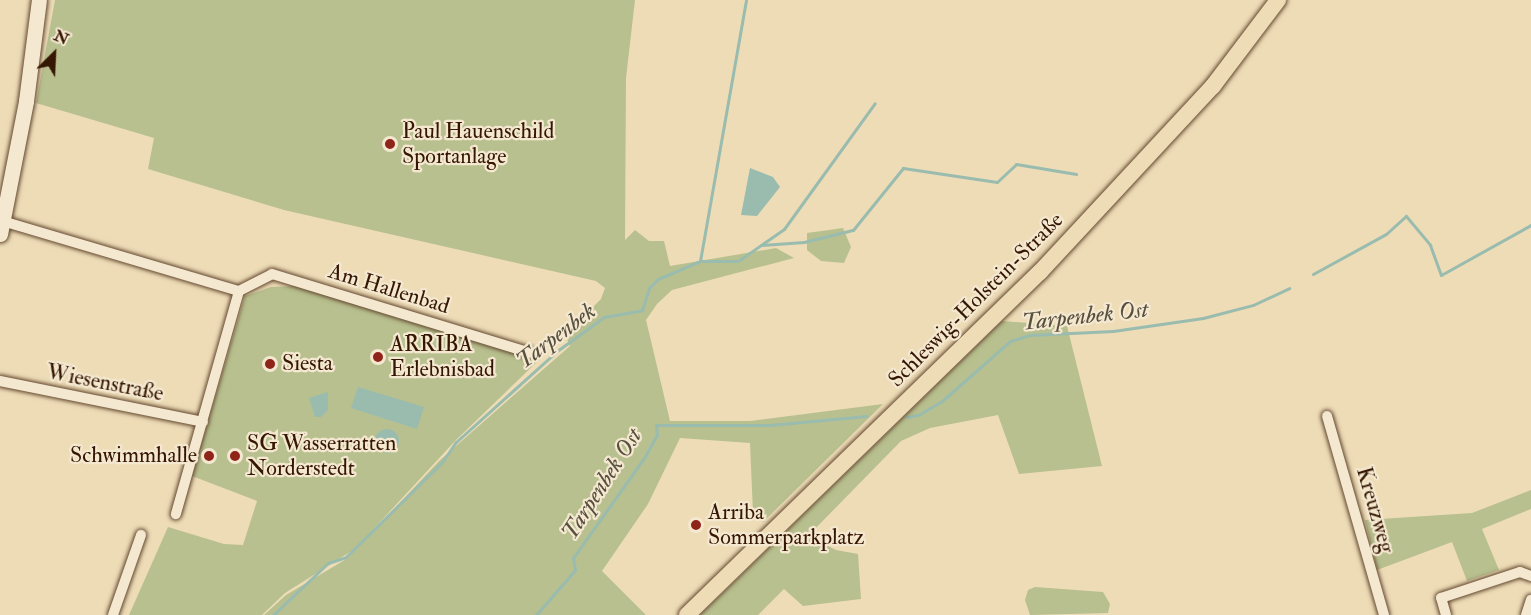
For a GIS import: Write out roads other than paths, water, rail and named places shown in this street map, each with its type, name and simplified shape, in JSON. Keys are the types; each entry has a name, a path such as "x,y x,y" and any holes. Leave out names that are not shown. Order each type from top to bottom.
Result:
{"main road":[{"path":"1,227 26,101 39,0"},
{"name":"Schleswig-Holstein-Straße","path":"687,615 1048,263 1206,93 1278,0"}],"street":[{"path":"1,227 239,291 176,514"},
{"name":"Am Hallenbad","path":"239,291 272,274 530,353"},
{"name":"Wiesenstraße","path":"0,381 203,422"},
{"name":"Kreuzweg","path":"1327,416 1384,615"},
{"path":"113,615 141,535"},
{"path":"1446,615 1441,598 1520,572 1530,573"},
{"path":"1526,615 1531,600"}],"waterway":[{"name":"Tarpenbek","path":"273,615 328,563 346,557 443,461 456,442 557,351 604,317 642,310 649,288 658,279 700,261 746,0"},
{"path":"700,261 738,261 784,229 875,103"},
{"path":"761,245 804,242 853,230 903,168 997,182 1016,164 1076,174"},
{"name":"Tarpenbek Ost","path":"1313,274 1386,234 1406,216 1430,245 1441,275 1531,225"},
{"name":"Tarpenbek Ost","path":"907,417 918,415 942,401 1010,341 1030,335 1113,331 1203,318 1253,305 1289,288"},
{"name":"Tarpenbek Ost","path":"536,615 575,570 573,558 644,458 657,435 656,425 770,425 867,416"}],"place":[{"name":"Paul Hauenschild Sportanlage","path":"390,144"},
{"name":"ARRIBA Erlebnisbad","path":"378,357"},
{"name":"Siesta","path":"270,364"},
{"name":"Schwimmhalle","path":"209,456"},
{"name":"SG Wasserratten Norderstedt","path":"235,456"},
{"name":"Arriba Sommerparkplatz","path":"696,525"}]}
